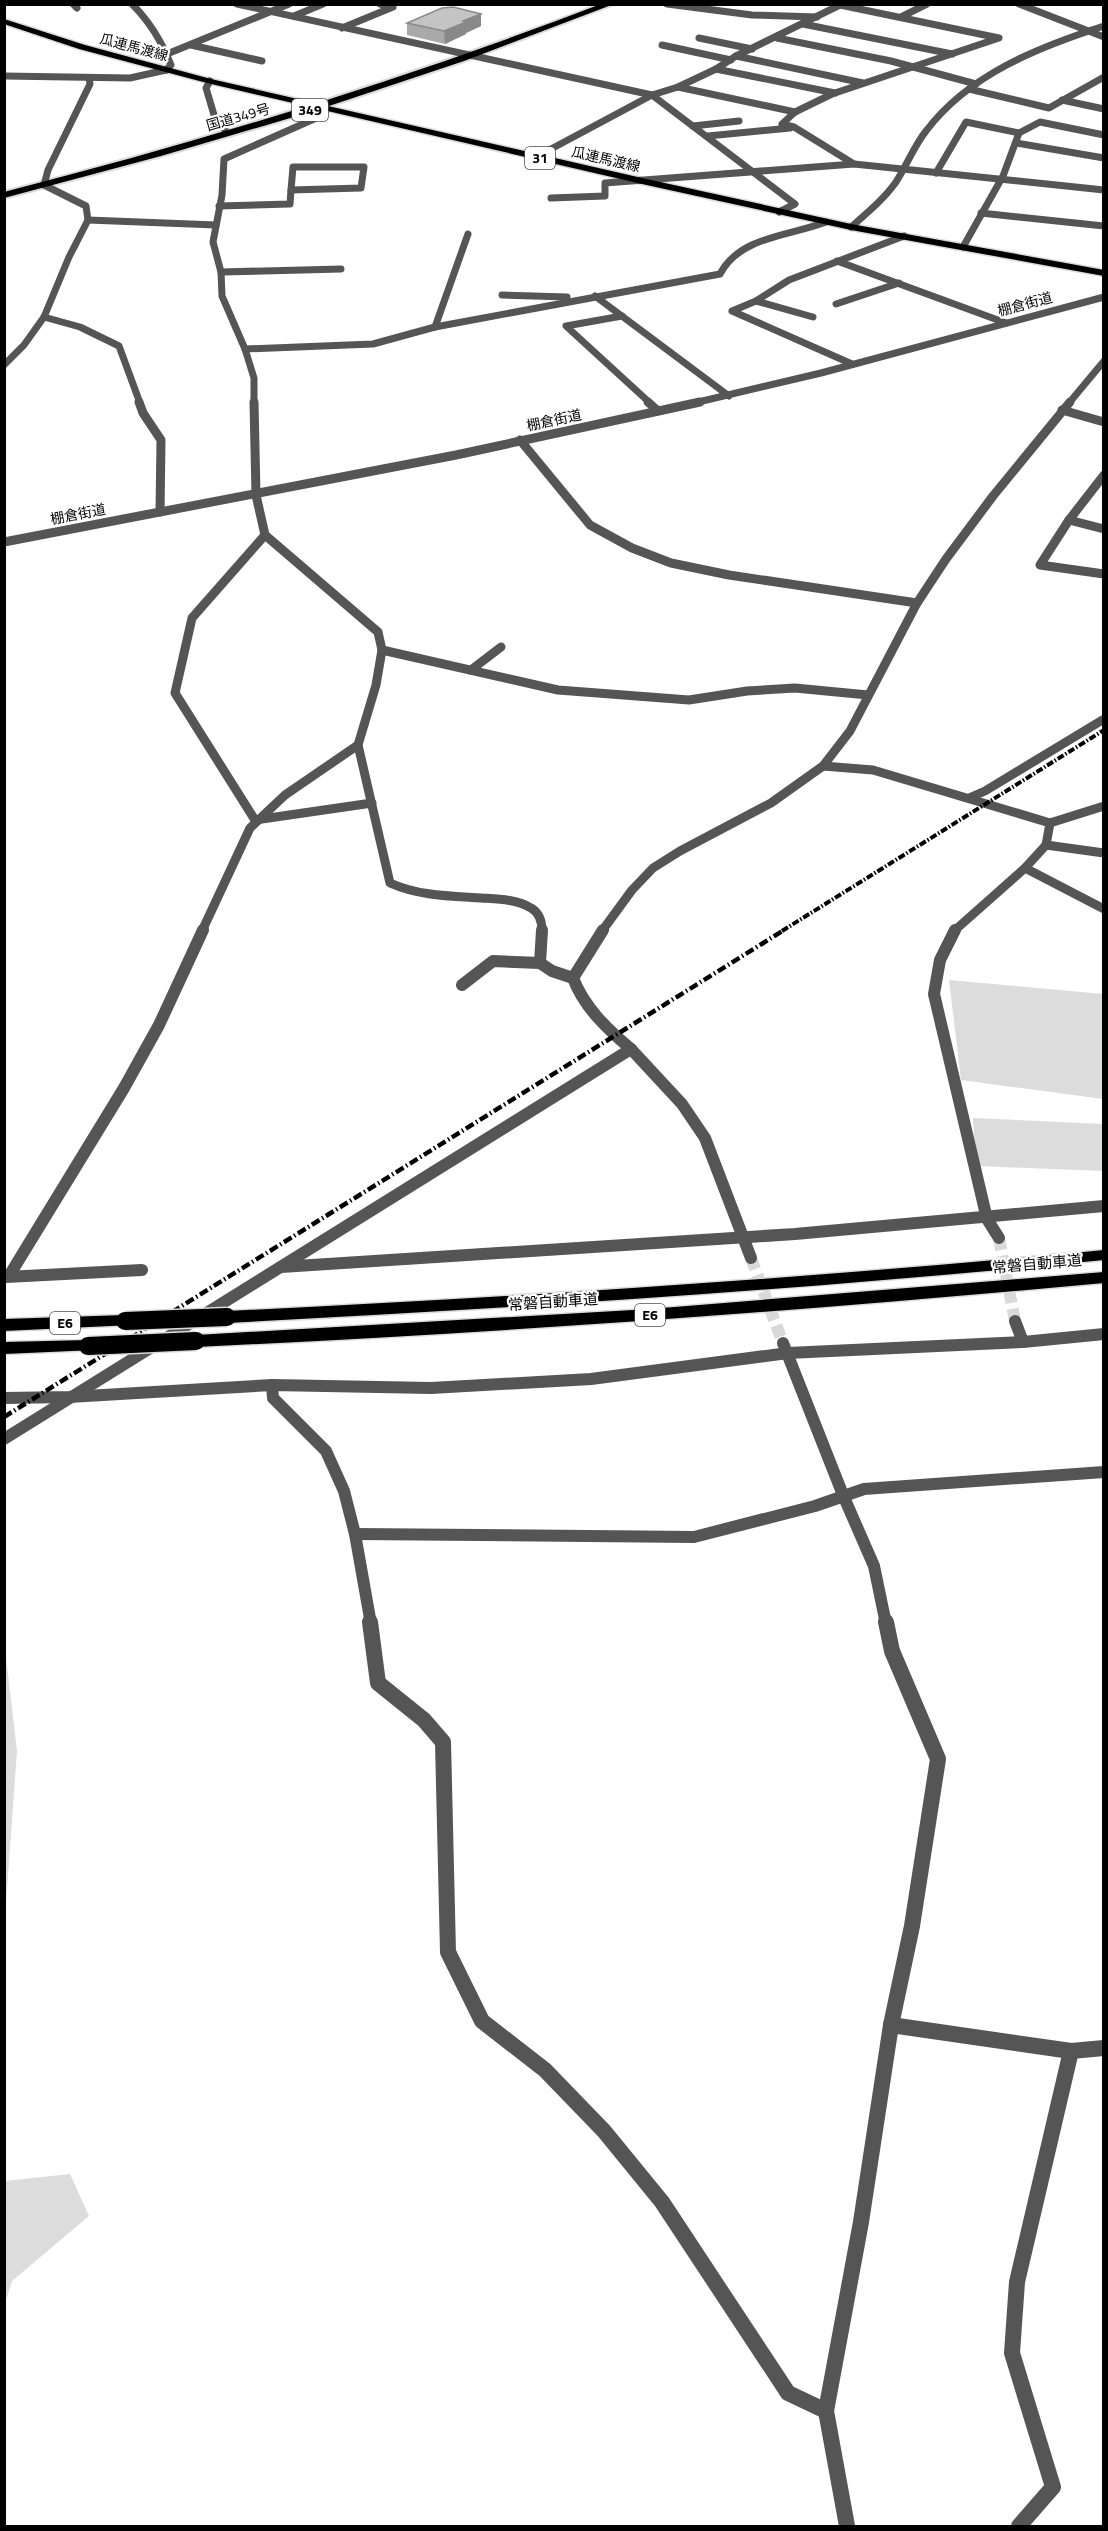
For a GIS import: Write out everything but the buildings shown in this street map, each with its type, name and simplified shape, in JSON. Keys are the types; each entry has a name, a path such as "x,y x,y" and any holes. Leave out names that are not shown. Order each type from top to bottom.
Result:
{"highway":[{"name":"国道349号","path":"4,195 307,104 461,54 593,4"},
{"name":"国道349号","path":"4,189 46,181 320,107 473,56 610,4"},
{"name":"常磐自動車道","path":"4,1325 227,1317 499,1303 1104,1255"},
{"name":"常磐自動車道","path":"4,1348 478,1327 787,1306 1104,1278"}],"main road":[{"name":"瓜連馬渡線","path":"4,21 82,47 166,70 536,157 826,222 1104,273"}],"street":[{"path":"4,76 130,78 166,70 171,65 167,54 144,16 132,4"},
{"path":"237,4 652,95 795,204 779,212"},
{"path":"167,54 289,4"},
{"path":"293,17 323,4"},
{"path":"342,27 393,7 380,4"},
{"path":"667,4 752,15 819,16"},
{"path":"752,15 766,4"},
{"path":"901,17 927,4"},
{"path":"1019,4 1104,37"},
{"path":"536,157 652,95 678,87 716,69 841,5 999,38 836,93 795,112 782,124 794,127 854,164"},
{"path":"803,24 953,54"},
{"path":"852,227 887,193 903,170 917,142 941,112 969,89 1035,52 1104,26"},
{"path":"699,38 752,49"},
{"path":"777,38 915,67 976,84"},
{"path":"191,45 262,61"},
{"path":"662,45 864,83"},
{"path":"716,69 836,93"},
{"path":"936,173 966,122 1018,133 1040,122 1049,108 1104,77"},
{"path":"4,365 24,345 44,317 69,257 88,220 86,206 46,181 48,170 90,84 89,78"},
{"path":"210,81 206,88 213,116 217,125 225,129"},
{"path":"1094,82 1104,84"},
{"path":"678,87 795,112"},
{"path":"969,89 1049,108"},
{"path":"1062,100 1104,109"},
{"path":"314,118 224,159 213,242 221,272 222,296 245,349 254,378 256,495 265,535 378,632 382,650 376,686 358,745 390,883 400,891 419,895 507,900 525,904 535,910 541,918 540,963"},
{"path":"693,126 739,121"},
{"path":"1040,122 1104,135"},
{"path":"708,136 794,127"},
{"path":"963,247 999,180 1016,144 1018,133"},
{"path":"1016,144 1104,158"},
{"path":"550,198 605,196 605,183 854,164 1104,190"},
{"path":"219,206 290,204 291,190 293,167 364,167 361,188 291,190"},
{"path":"981,213 1104,226"},
{"path":"88,220 216,225"},
{"path":"245,349 357,346 435,327 720,274 723,263 738,250 826,222"},
{"path":"435,327 468,234"},
{"path":"852,364 732,311 756,301 789,280 904,236"},
{"path":"837,261 1006,323"},
{"path":"221,272 341,269"},
{"path":"836,304 898,283"},
{"path":"502,295 586,298"},
{"path":"595,296 729,396"},
{"name":"棚倉街道","path":"4,542 256,495 729,396 1104,297"},
{"path":"756,301 813,317"},
{"path":"622,316 566,326 658,411"},
{"path":"44,317 80,327 119,346 143,413 161,440 160,512"},
{"path":"573,978 610,919 632,890 653,868 680,851 771,803 823,766 850,731 917,603 993,496 1104,361"},
{"path":"1062,410 1104,422"},
{"path":"520,440 590,525 632,548 671,563 729,575 917,603"},
{"path":"1104,475 1069,520 1040,565 1104,574"},
{"path":"1092,491 1104,494"},
{"path":"1069,520 1104,529"},
{"path":"255,820 175,693 192,618 265,535"},
{"path":"471,670 501,647"},
{"path":"382,650 558,690 654,699 689,700 747,691 795,688 868,695"},
{"path":"969,798 985,791 1104,719"},
{"path":"7,1276 124,1088 159,1025 249,828 255,820 358,745"},
{"path":"823,766 873,770 1050,823 1104,806"},
{"path":"255,820 372,803"},
{"path":"999,1239 987,1219 934,994 940,960 954,931 1025,868 1046,845 1050,823"},
{"path":"1046,845 1104,853"},
{"path":"1025,868 1104,909"},
{"path":"462,985 494,962 540,963 552,971 573,978"},
{"path":"573,978 581,999 682,1104 705,1138 751,1258"},
{"path":"4,1438 631,1049"},
{"path":"281,1267 744,1238 987,1219 1104,1206"},
{"path":"7,1276 142,1270"},
{"path":"1015,1321 1023,1342"},
{"path":"4,1398 39,1395 69,1397 272,1385 431,1388 579,1380 786,1348 1023,1342 1104,1334"},
{"path":"786,1348 843,1495 874,1566 892,1651 938,1759 912,1926 891,2025 861,2222 825,2411 847,2526"},
{"path":"272,1385 273,1398 326,1451 344,1491 355,1534 372,1631 378,1683 424,1720 443,1742 448,1952 483,2021 545,2070 604,2132 662,2202 788,2393 825,2411"},
{"path":"355,1534 694,1537 815,1506 864,1489 1104,1472"},
{"path":"891,2025 1071,2051 1104,2048"},
{"path":"1019,2526 1053,2487 1012,2353 1017,2282 1071,2051"}],"shaded area":[{"path":"949,980 1103,994 1103,1099 961,1080"},
{"path":"973,1118 1103,1124 1103,1171 976,1166"},
{"path":"4,1640 17,1751 6,1903 5,1903"},
{"path":"70,2174 89,2216 12,2281 5,2303 5,2181"}],"tunnel":[{"path":"999,1238 1015,1321"},
{"path":"751,1258 783,1343"}],"railway":[{"path":"782,931 1104,730"},
{"path":"4,1417 784,930"}]}
